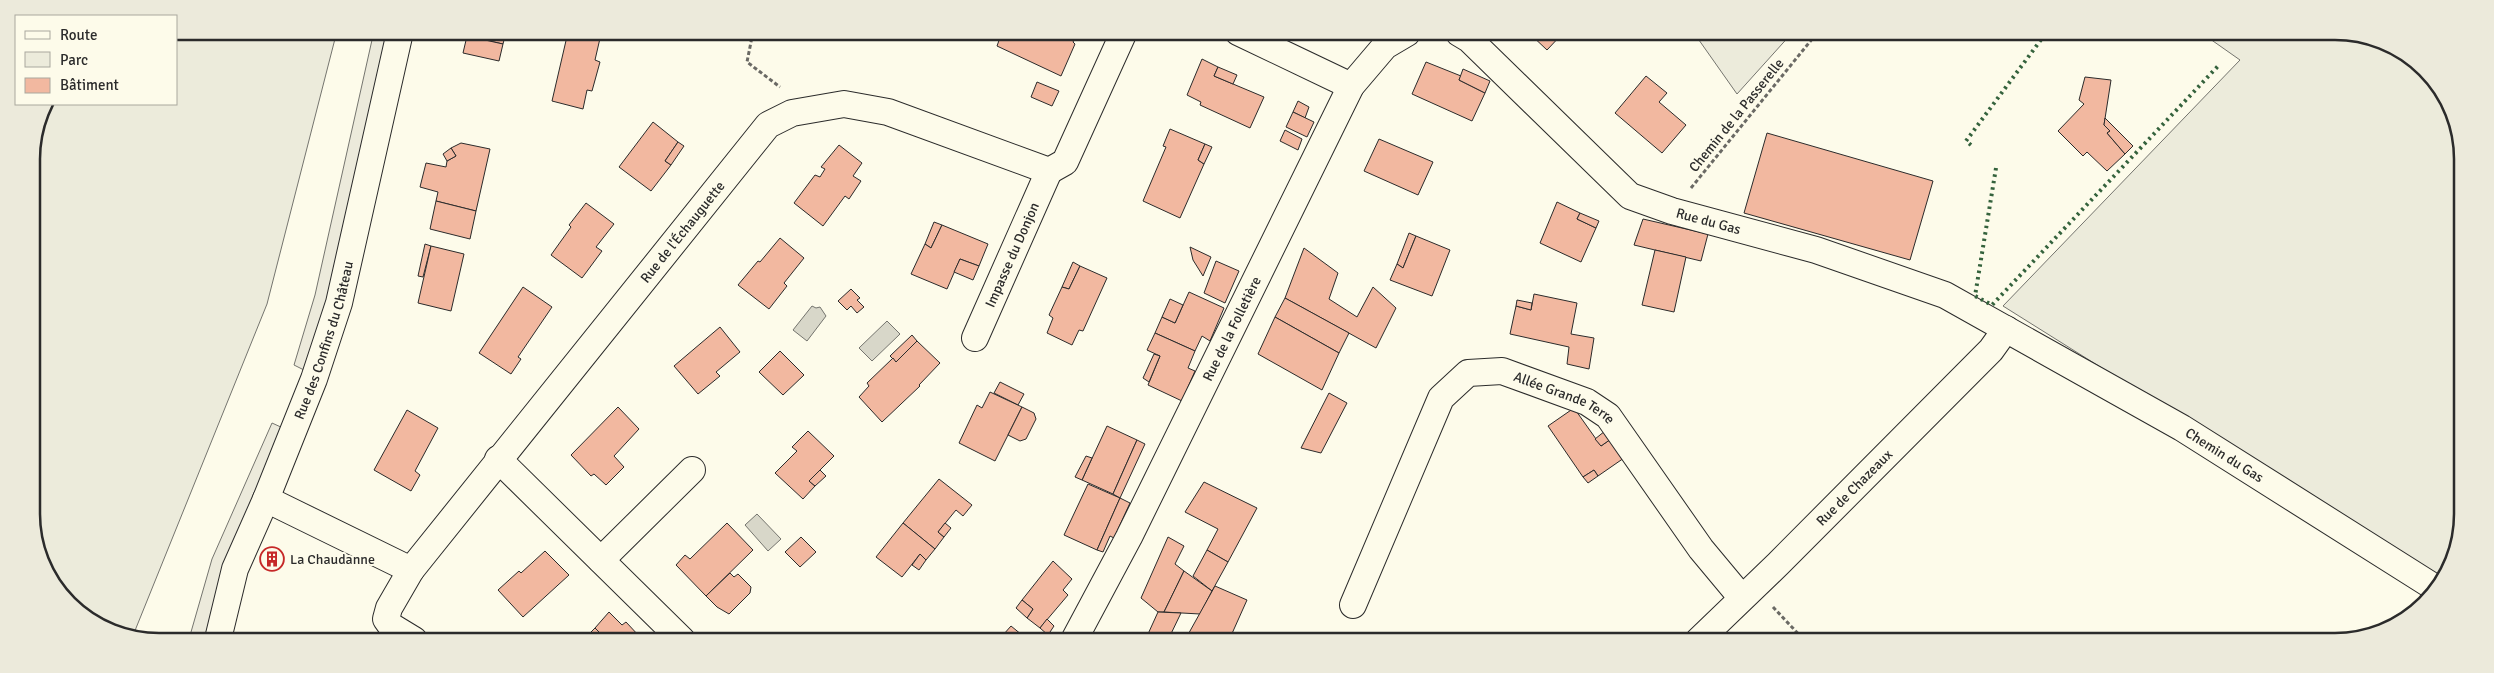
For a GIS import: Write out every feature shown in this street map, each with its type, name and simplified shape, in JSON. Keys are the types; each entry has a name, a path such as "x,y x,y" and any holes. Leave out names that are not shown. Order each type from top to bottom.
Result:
{"street":[{"name":"Rue des Confins du Château","path":"220,633 236,569 266,500 314,379 339,303 398,40"},
{"path":"1049,171 1065,162 1120,40"},
{"path":"1255,40 1351,86"},
{"name":"Rue de la Folletière","path":"1078,633 1134,528 1351,86 1385,46 1395,40"},
{"name":"Rue du Gas","path":"1470,40 1630,196 1672,212 1816,250 1878,271 1945,295 2006,329"},
{"name":"Rue de l'Échauguette","path":"402,633 391,626 386,619 389,608 410,570 768,125 792,113 844,104 888,112 1049,171"},
{"name":"Impasse du Donjon","path":"975,338 1049,171"},
{"name":"Chemin du Gas","path":"2006,329 2182,428 2431,584"},
{"name":"Rue de Chazeaux","path":"1706,633 1741,597 1778,564 1991,350 2006,329"},
{"name":"Allée Grande Terre","path":"1353,605 1442,398 1468,373 1502,371 1587,402 1608,416 1701,549 1741,597"},
{"path":"498,459 675,633"},
{"path":"601,560 692,470"},
{"path":"266,500 410,570"}],"path":[{"path":"751,40 747,62 780,85 792,113"},
{"name":"Chemin de la Passerelle","path":"1672,212 1811,40"}],"green space":[{"path":"178,40 335,40 267,304 135,631 106,621 86,608 65,587 56,574 46,553 41,530 40,151 44,128 53,105 178,105"},
{"path":"1699,40 1786,40 1737,94"},
{"path":"2212,40 2343,40 2366,44 2395,56 2425,80 2442,106 2448,120 2452,135 2454,159 2454,514 2452,538 2448,553 2436,577 2003,306 2240,60"}],"shaded area":[{"path":"372,40 385,40 327,300 306,371 294,365 315,295"},
{"path":"812,306 820,307 826,316 807,341 793,330"},
{"path":"887,321 900,334 872,361 859,348"},
{"path":"272,423 283,428 226,564 207,633 191,633 212,559"},
{"path":"757,514 781,539 768,551 745,525"}],"building":[{"path":"466,40 485,40 503,44 499,61 463,53"},
{"path":"485,40 504,40 503,44"},
{"path":"566,40 600,40 595,60 600,62 592,91 587,90 583,109 552,101"},
{"path":"999,40 1074,40 1075,44 1061,76 997,46"},
{"path":"1536,40 1556,40 1547,50"},
{"path":"1202,59 1218,67 1214,76 1264,97 1250,128 1200,105 1201,102 1187,95"},
{"path":"1426,62 1461,76 1459,80 1485,93 1472,121 1412,94"},
{"path":"1218,67 1237,75 1233,84 1214,76"},
{"path":"1463,69 1490,81 1485,93 1459,80"},
{"path":"1646,76 1667,93 1659,102 1686,125 1662,153 1615,113"},
{"path":"2085,77 2111,80 2104,125 2110,131 2107,133 2125,154 2107,171 2087,152 2083,156 2058,131 2084,104 2079,100"},
{"path":"1037,82 1059,91 1052,106 1031,97"},
{"path":"1298,101 1309,107 1305,118 1293,112"},
{"path":"1293,112 1314,122 1307,137 1286,127"},
{"path":"2105,118 2133,146 2125,154 2107,133 2110,131 2104,125"},
{"path":"653,122 678,142 665,161 671,165 651,191 619,167"},
{"path":"1170,129 1205,144 1198,160 1204,164 1180,218 1143,201 1166,147 1163,146"},
{"path":"1285,130 1302,139 1298,150 1280,141"},
{"path":"1767,133 1933,181 1910,260 1744,213"},
{"path":"1379,139 1433,162 1418,195 1364,171"},
{"path":"678,142 684,146 671,165 665,161"},
{"path":"461,143 490,149 476,211 436,201 438,192 420,187 426,163 446,167 447,161 456,156 451,148"},
{"path":"1205,144 1212,147 1204,164 1198,160"},
{"path":"839,145 862,163 853,176 861,181 849,199 845,196 823,226 794,203 815,175 820,177 825,169 821,167"},
{"path":"451,148 456,156 447,161 443,154"},
{"path":"436,201 476,211 470,239 430,229"},
{"path":"1557,202 1580,213 1577,219 1596,228 1581,262 1540,243"},
{"path":"586,203 614,224 596,247 602,251 582,278 551,255 571,227 569,225"},
{"path":"1580,213 1599,221 1596,228 1577,219"},
{"path":"1643,219 1708,234 1701,261 1634,245"},
{"path":"934,222 942,225 931,248 925,244"},
{"path":"942,225 988,244 979,266 960,259 947,289 911,274 925,244 931,248"},
{"path":"1409,233 1416,236 1403,268 1397,264"},
{"path":"1416,236 1450,250 1432,296 1390,280 1397,264 1403,268"},
{"path":"780,238 804,258 784,283 787,286 769,309 738,285"},
{"path":"425,244 431,246 423,277 418,276"},
{"path":"431,246 464,254 451,311 418,303"},
{"path":"1190,247 1211,257 1203,276 1193,260"},
{"path":"1304,248 1338,273 1329,299 1357,317 1373,287 1396,308 1376,348 1285,298"},
{"path":"1655,250 1686,257 1674,312 1642,305"},
{"path":"960,259 979,266 973,280 954,272"},
{"path":"1216,261 1239,271 1225,303 1204,293"},
{"path":"1073,262 1080,266 1069,289 1062,287"},
{"path":"1080,266 1107,278 1083,331 1079,330 1072,345 1047,333 1053,318 1049,315 1062,287 1069,289"},
{"path":"523,287 552,307 518,357 521,359 511,374 479,353"},
{"path":"851,289 860,298 857,300 864,307 857,313 851,306 847,310 838,301"},
{"path":"1189,292 1224,308 1210,341 1202,336 1195,351 1155,333 1162,317 1175,323"},
{"path":"1534,294 1577,303 1571,334 1594,338 1589,369 1567,364 1569,347 1510,334 1516,306 1531,310"},
{"path":"1285,298 1349,333 1339,353 1275,317"},
{"path":"1170,299 1183,305 1175,323 1162,317"},
{"path":"1517,300 1532,303 1531,310 1516,306"},
{"path":"1275,317 1339,353 1322,390 1258,354"},
{"path":"720,327 740,352 716,372 720,376 698,394 674,366"},
{"path":"1155,333 1195,351 1188,368 1195,371 1182,401 1148,385 1160,356 1147,350"},
{"path":"912,335 917,341 896,362 890,356"},
{"path":"917,341 940,363 920,386 882,422 859,397 869,386 867,383 893,358 896,362"},
{"path":"780,351 804,375 783,395 759,372"},
{"path":"1154,354 1160,356 1149,382 1143,378"},
{"path":"1000,382 1024,394 1018,405 994,393"},
{"path":"990,392 1022,407 995,461 959,443 977,405 982,408"},
{"path":"1329,393 1347,403 1321,453 1301,448"},
{"path":"618,407 639,429 614,456 624,467 606,485 594,474 591,476 571,455"},
{"path":"1022,407 1034,413 1036,419 1026,439 1020,441 1008,435"},
{"path":"1574,408 1601,446 1611,439 1624,458 1598,476 1594,470 1583,477 1548,426"},
{"path":"407,410 438,428 415,471 420,475 411,491 374,470"},
{"path":"1107,426 1137,440 1113,494 1082,480"},
{"path":"808,431 834,456 809,481 815,486 803,499 775,473 797,451 792,447"},
{"path":"1605,431 1611,439 1601,446 1595,439"},
{"path":"1137,440 1145,444 1120,498 1113,494"},
{"path":"1086,456 1092,458 1082,480 1075,477"},
{"path":"820,470 826,476 815,486 809,481"},
{"path":"1594,470 1598,476 1588,483 1583,477"},
{"path":"939,479 972,505 963,516 956,510 938,532 944,537 935,549 903,523"},
{"path":"1204,482 1257,508 1228,562 1207,550 1218,529 1185,512"},
{"path":"1088,484 1120,498 1097,550 1064,535"},
{"path":"1120,498 1130,503 1114,538 1110,536 1103,552 1097,550"},
{"path":"727,523 753,550 706,596 676,565 685,555 690,559"},
{"path":"903,523 935,549 926,560 920,554 902,577 876,557"},
{"path":"945,523 951,528 944,537 938,532"},
{"path":"801,537 816,552 800,567 785,552"},
{"path":"1168,537 1184,546 1175,564 1184,571 1164,612 1158,612 1141,598"},
{"name":"La Chaudanne","path":"272,548 281,553 272,570 263,564"},
{"path":"1207,550 1228,562 1212,591 1193,576"},
{"path":"545,551 569,575 523,617 498,590 519,571 521,573"},
{"path":"920,554 926,560 919,570 912,565"},
{"path":"1053,561 1072,579 1063,590 1068,595 1040,628 1027,618 1033,609 1022,600"},
{"path":"1184,571 1212,591 1200,614 1164,612"},
{"path":"730,573 734,577 738,574 751,587 750,593 729,614 717,607 706,596"},
{"path":"1215,586 1247,600 1232,633 1189,633"},
{"path":"1022,600 1033,609 1027,618 1016,608"},
{"path":"609,612 622,625 626,622 636,633 600,633 595,628"},
{"path":"1158,612 1181,613 1171,633 1148,633"},
{"path":"1047,619 1054,626 1049,633 1046,633 1040,628"},
{"path":"1011,626 1020,633 1005,633"},
{"path":"595,628 600,633 590,633"}],"hedge":[{"path":"1971,145 1966,141 2041,40"},
{"path":"1996,168 1975,296 1992,305 2220,64"}],"place":[{"name":"La Chaudanne","path":"272,559"}]}
